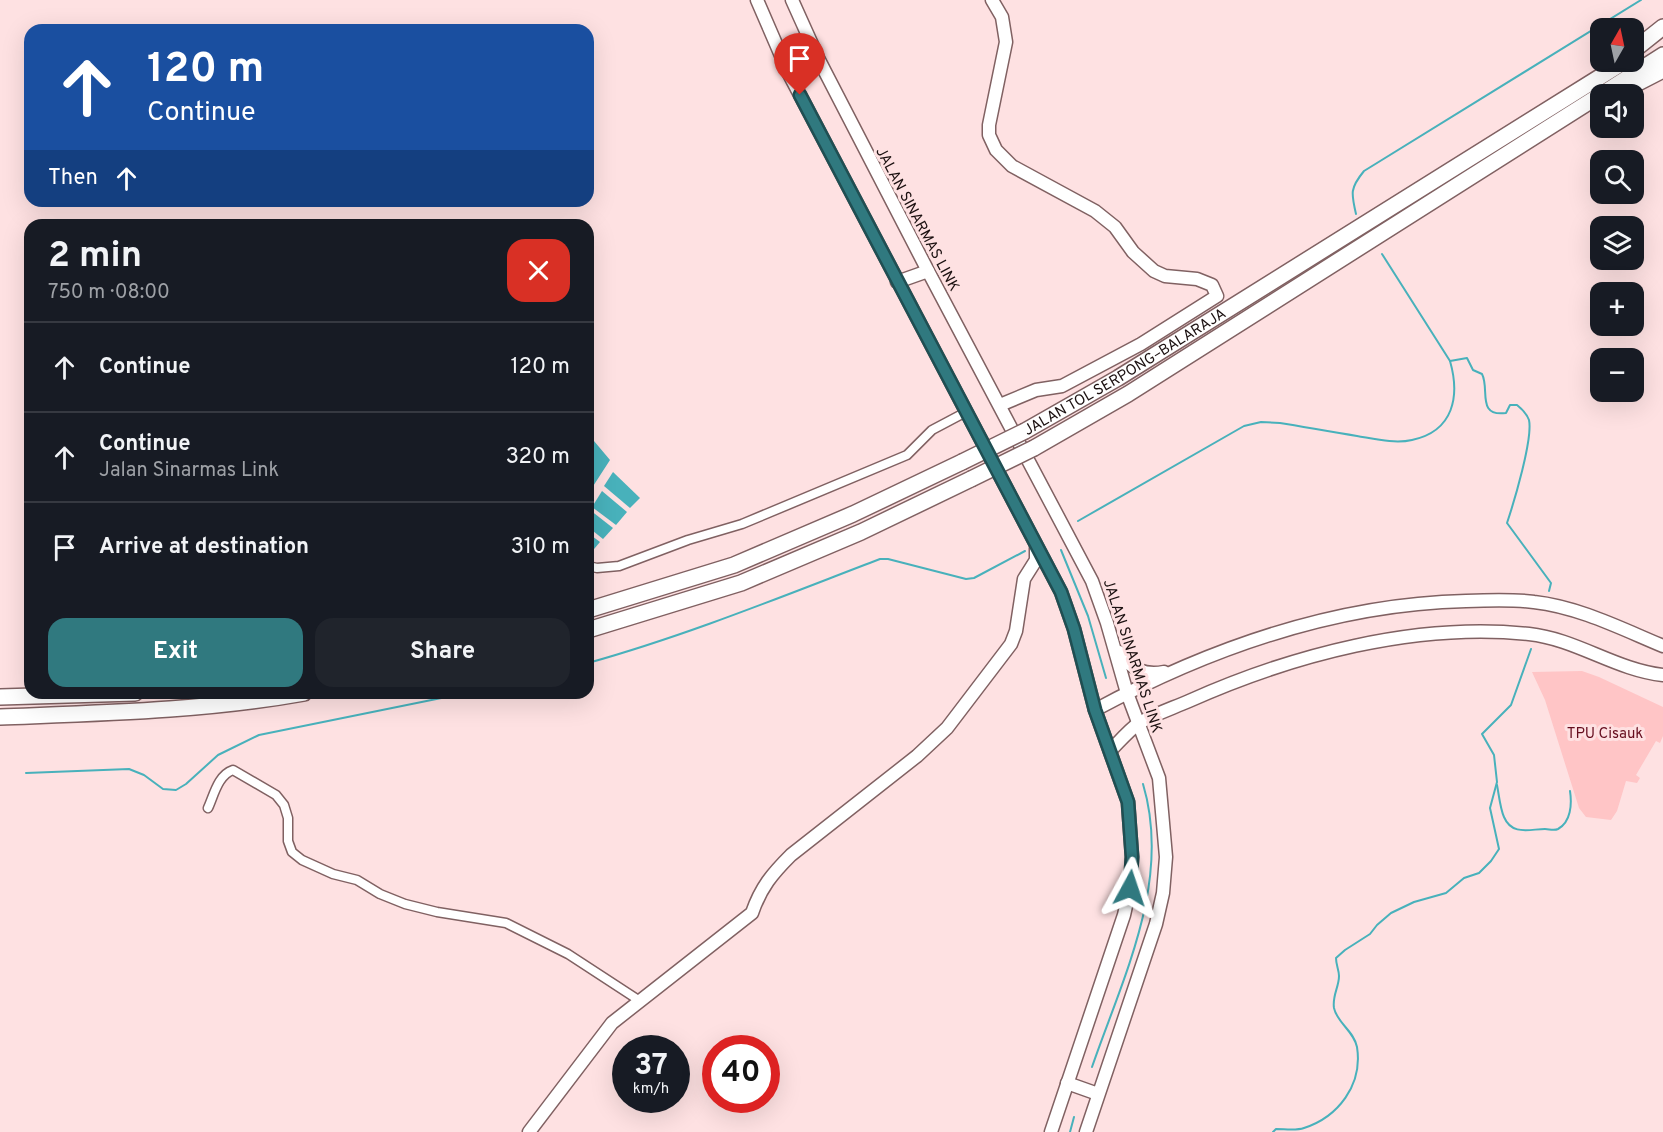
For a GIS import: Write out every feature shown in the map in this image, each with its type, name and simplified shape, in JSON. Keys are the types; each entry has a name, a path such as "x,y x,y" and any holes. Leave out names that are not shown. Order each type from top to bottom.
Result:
{"highway":[{"path":"1644,42 1663,27"},
{"path":"1644,48 1663,36"},
{"name":"JALAN TOL SERPONG–BALARAJA","path":"1618,84 1663,55"},
{"path":"1636,84 1663,70"},
{"name":"JALAN TOL SERPONG–BALARAJA","path":"594,608 734,565 853,514 1025,431 1118,378 1607,72"},
{"name":"JALAN TOL SERPONG–BALARAJA","path":"594,628 741,583 861,532 1035,448 1128,394 1590,102"},
{"path":"1537,136 1590,108"},
{"path":"0,698 24,697"},
{"path":"0,717 134,712 266,699"}],"street":[{"path":"757,0 789,74 1061,592 1074,629 1095,710 1128,802 1132,857 1130,888 1124,915 1050,1132"},
{"name":"JALAN SINARMAS LINK","path":"792,0 819,60 1092,581 1127,693 1159,778 1166,857 1163,892 1156,924 1086,1132"},
{"path":"992,0 1002,17 1006,42 989,125 989,135 996,150 1012,166 1095,211 1115,227 1133,252 1154,272 1166,276 1197,279 1212,285 1217,296 1141,344 1062,386 1036,390 1000,405"},
{"path":"897,282 928,271"},
{"path":"594,567 619,566 784,508 908,455 932,430 966,412"},
{"path":"529,1132 612,1023 752,913 759,894 791,855 917,756 947,728 1011,644 1016,631 1024,579 1036,560 1036,546"},
{"path":"1095,710 1207,657 1271,633 1326,618 1441,601 1534,602 1568,609 1663,646"},
{"path":"1110,751 1138,723 1219,687 1281,664 1388,640 1443,634 1530,634 1559,640 1617,664 1650,674 1663,675"},
{"path":"1113,643 1127,663 1137,670 1153,674 1179,670"},
{"path":"208,808 222,777 226,772 233,771 276,795 284,805 288,818 288,841 292,852 302,860 357,880 380,894 405,904 437,912 506,923 568,954 640,1001"},
{"path":"1067,1083 1098,1094"}],"green space":[{"name":"TPU Cisauk","path":"1582,671 1663,707 1663,736 1660,743 1656,741 1636,775 1640,778 1637,783 1626,781 1617,811 1611,820 1586,817 1579,808 1545,700 1532,672"}],"water":[{"path":"594,441 610,460 594,485"},
{"path":"613,472 640,498 630,508 604,486"},
{"path":"602,491 627,512 616,525 594,508 594,504"},
{"path":"594,513 613,528 603,539 594,532"},
{"path":"594,538 600,542 594,549"}],"waterway":[{"path":"1356,214 1353,191 1364,171 1641,0"},
{"path":"1078,521 1244,426 1261,422 1280,423 1378,440 1399,441 1412,440 1437,429 1451,410 1454,387 1450,361 1382,254"},
{"path":"1450,361 1467,358 1473,370 1482,374 1487,406 1491,411 1506,413 1510,405 1517,405 1529,420 1526,455 1507,523 1551,583 1549,591"},
{"path":"1061,550 1088,616 1106,678"},
{"path":"594,661 699,628 880,559 888,559 966,579 974,578 1025,551"},
{"path":"1273,1132 1276,1129 1301,1129 1316,1123 1337,1108 1346,1098 1352,1086 1358,1061 1357,1047 1353,1036 1338,1018 1334,1008 1339,976 1336,958 1370,934 1391,913 1414,902 1446,893 1464,878 1479,873 1499,849 1490,808 1497,782 1494,755 1482,734 1511,705 1531,649"},
{"path":"26,773 129,769 144,775 163,789 176,790 218,755 259,735 436,699"},
{"path":"1092,1067 1129,963 1148,892 1152,856 1150,820 1143,784"},
{"path":"1497,785 1507,823 1522,830 1555,830 1562,826 1570,812 1570,791"},
{"path":"1070,1132 1074,1117"}],"route":[{"path":"800,95 1061,592 1074,629 1095,710 1128,802 1132,857 1130,888"}]}
